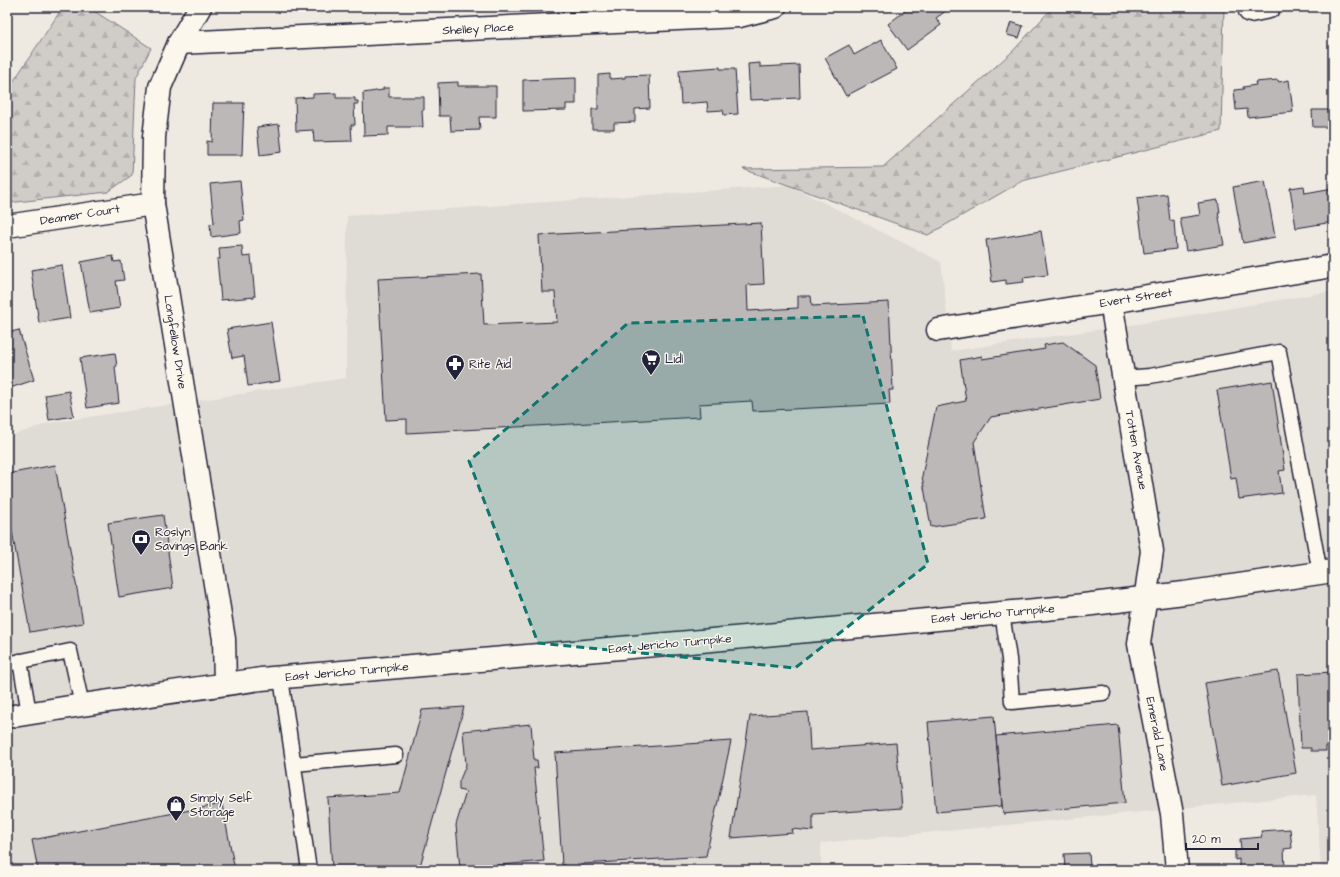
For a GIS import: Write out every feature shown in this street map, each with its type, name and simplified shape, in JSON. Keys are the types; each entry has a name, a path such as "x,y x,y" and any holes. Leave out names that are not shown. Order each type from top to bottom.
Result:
{"street":[{"name":"Longfellow Drive","path":"200,7 179,43 160,87 154,137 153,204 224,639 225,684"},
{"name":"Shelley Place","path":"179,43 739,16 775,7"},
{"name":"Deamer Court","path":"7,226 153,204"},
{"name":"Evert Street","path":"938,330 1333,266"},
{"name":"Totten Avenue","path":"1111,302 1152,551 1146,598"},
{"name":"East Jericho Turnpike","path":"7,717 225,684 1002,613 1146,598 1326,572"},
{"name":"Emerald Lane","path":"1146,598 1139,644 1172,814 1177,870"}],"lane":[{"path":"1124,378 1150,376 1279,352 1326,572"},
{"path":"1002,613 1009,659 1012,702 1103,692"},
{"path":"29,713 14,662 70,651 82,705"},
{"path":"281,678 309,870"},
{"path":"294,764 396,755"}],"highlighted area":[{"path":"863,316 928,564 795,668 538,643 469,461 628,323"}],"shaded area":[{"path":"789,185 941,262 951,351 1138,324 1333,291 1333,870 1321,870 1316,795 821,843 821,870 7,870 7,437 49,423 346,378 347,216"}],"green space":[{"path":"63,7 88,7 151,48 136,78 132,175 108,192 7,203 7,91"},
{"path":"1053,7 1224,7 1221,131 1022,181 928,235 743,169 883,167 1013,51"}],"building":[{"path":"910,7 950,8 936,18 941,25 907,50 888,24"},
{"path":"1011,22 1023,26 1019,38 1007,35"},
{"path":"881,40 897,69 846,96 825,58 849,45 854,55"},
{"path":"760,63 760,67 799,65 800,98 750,100 748,64"},
{"path":"720,67 720,69 735,69 738,114 724,115 723,110 708,111 707,102 681,104 679,70"},
{"path":"610,74 610,79 625,78 625,76 649,75 650,108 635,109 635,122 614,123 614,129 592,129 592,109 598,109 598,75"},
{"path":"576,78 576,104 566,104 566,110 523,111 523,80"},
{"path":"1278,80 1279,82 1289,80 1293,112 1248,117 1247,109 1236,110 1234,90 1244,89 1243,87 1256,85 1255,82"},
{"path":"458,82 458,86 496,86 496,117 479,117 480,130 451,131 450,116 439,116 438,83"},
{"path":"383,88 389,88 389,97 424,97 424,110 422,110 423,127 388,127 388,135 364,136 363,93 383,90"},
{"path":"336,93 336,98 355,98 355,101 358,101 358,104 354,104 355,125 351,125 352,141 314,142 313,130 296,131 295,98 313,97 313,94"},
{"path":"213,103 244,103 242,155 207,155 207,141 212,142"},
{"path":"1312,110 1329,110 1330,127 1313,127"},
{"path":"279,124 282,152 260,155 257,127"},
{"path":"240,181 244,220 240,221 241,233 211,237 210,224 214,223 210,184"},
{"path":"1265,181 1275,237 1243,243 1233,187"},
{"path":"1304,186 1305,193 1333,188 1333,222 1296,228 1290,188"},
{"path":"1167,194 1170,221 1174,220 1176,249 1144,253 1137,198"},
{"path":"1218,200 1220,212 1218,212 1224,245 1186,251 1180,218 1200,215 1198,203"},
{"path":"761,223 764,284 747,285 748,311 798,308 798,296 811,296 812,306 889,302 893,390 889,390 890,404 753,411 752,401 699,404 700,417 407,433 407,419 386,420 378,279 481,274 484,325 557,322 555,292 542,292 539,235"},
{"path":"1041,231 1048,275 1023,278 1024,282 1006,284 1006,280 992,282 986,240"},
{"path":"242,246 243,257 251,256 255,297 221,300 217,259 220,259 219,248"},
{"path":"113,256 114,262 121,261 124,280 116,281 120,308 90,313 81,262"},
{"path":"62,265 70,318 39,323 31,270"},
{"path":"271,322 280,381 248,386 244,356 232,358 227,329"},
{"path":"19,330 34,380 7,389 7,333"},
{"path":"1063,342 1095,365 1100,399 991,417 974,442 986,519 931,527 922,476 936,407 966,401 960,360 982,356 982,359 1045,349 1044,345"},
{"path":"115,353 119,403 87,408 80,358"},
{"path":"1272,381 1285,470 1279,471 1282,493 1239,499 1236,478 1231,479 1217,390"},
{"path":"69,391 74,416 49,420 45,395"},
{"path":"55,465 83,623 30,632 7,503 7,474"},
{"name":"Roslyn Savings Bank","path":"163,515 173,588 119,597 108,523"},
{"path":"1278,671 1296,773 1222,786 1205,683"},
{"path":"1333,672 1333,746 1326,746 1326,751 1311,751 1311,748 1301,748 1298,674"},
{"path":"464,707 419,870 332,870 328,798 400,793 422,710"},
{"path":"808,712 810,750 896,743 902,808 813,814 813,831 792,829 793,833 731,838 750,716"},
{"path":"994,716 1002,806 936,812 928,722"},
{"path":"531,724 534,760 537,760 538,768 534,768 544,861 460,869 456,825 466,792 459,790 459,782 466,765 463,731"},
{"path":"1118,725 1125,803 1003,814 996,736"},
{"path":"731,741 706,856 583,864 583,870 565,870 565,865 562,865 555,753"},
{"name":"Simply Self Storage","path":"222,804 235,870 38,870 32,840"},
{"path":"1290,829 1292,848 1284,849 1285,870 1239,870 1239,859 1235,860 1235,851 1241,850 1240,839 1262,837 1261,831"},
{"path":"1089,853 1090,866 1118,865 1119,870 1065,870 1064,854"},
{"path":"909,866 910,870 895,870 895,868"}],"place":[{"name":"Lidl","path":"651,376"},
{"name":"Rite Aid","path":"455,381"},
{"name":"Roslyn Savings Bank","path":"141,556"},
{"name":"Simply Self Storage","path":"176,822"}]}
